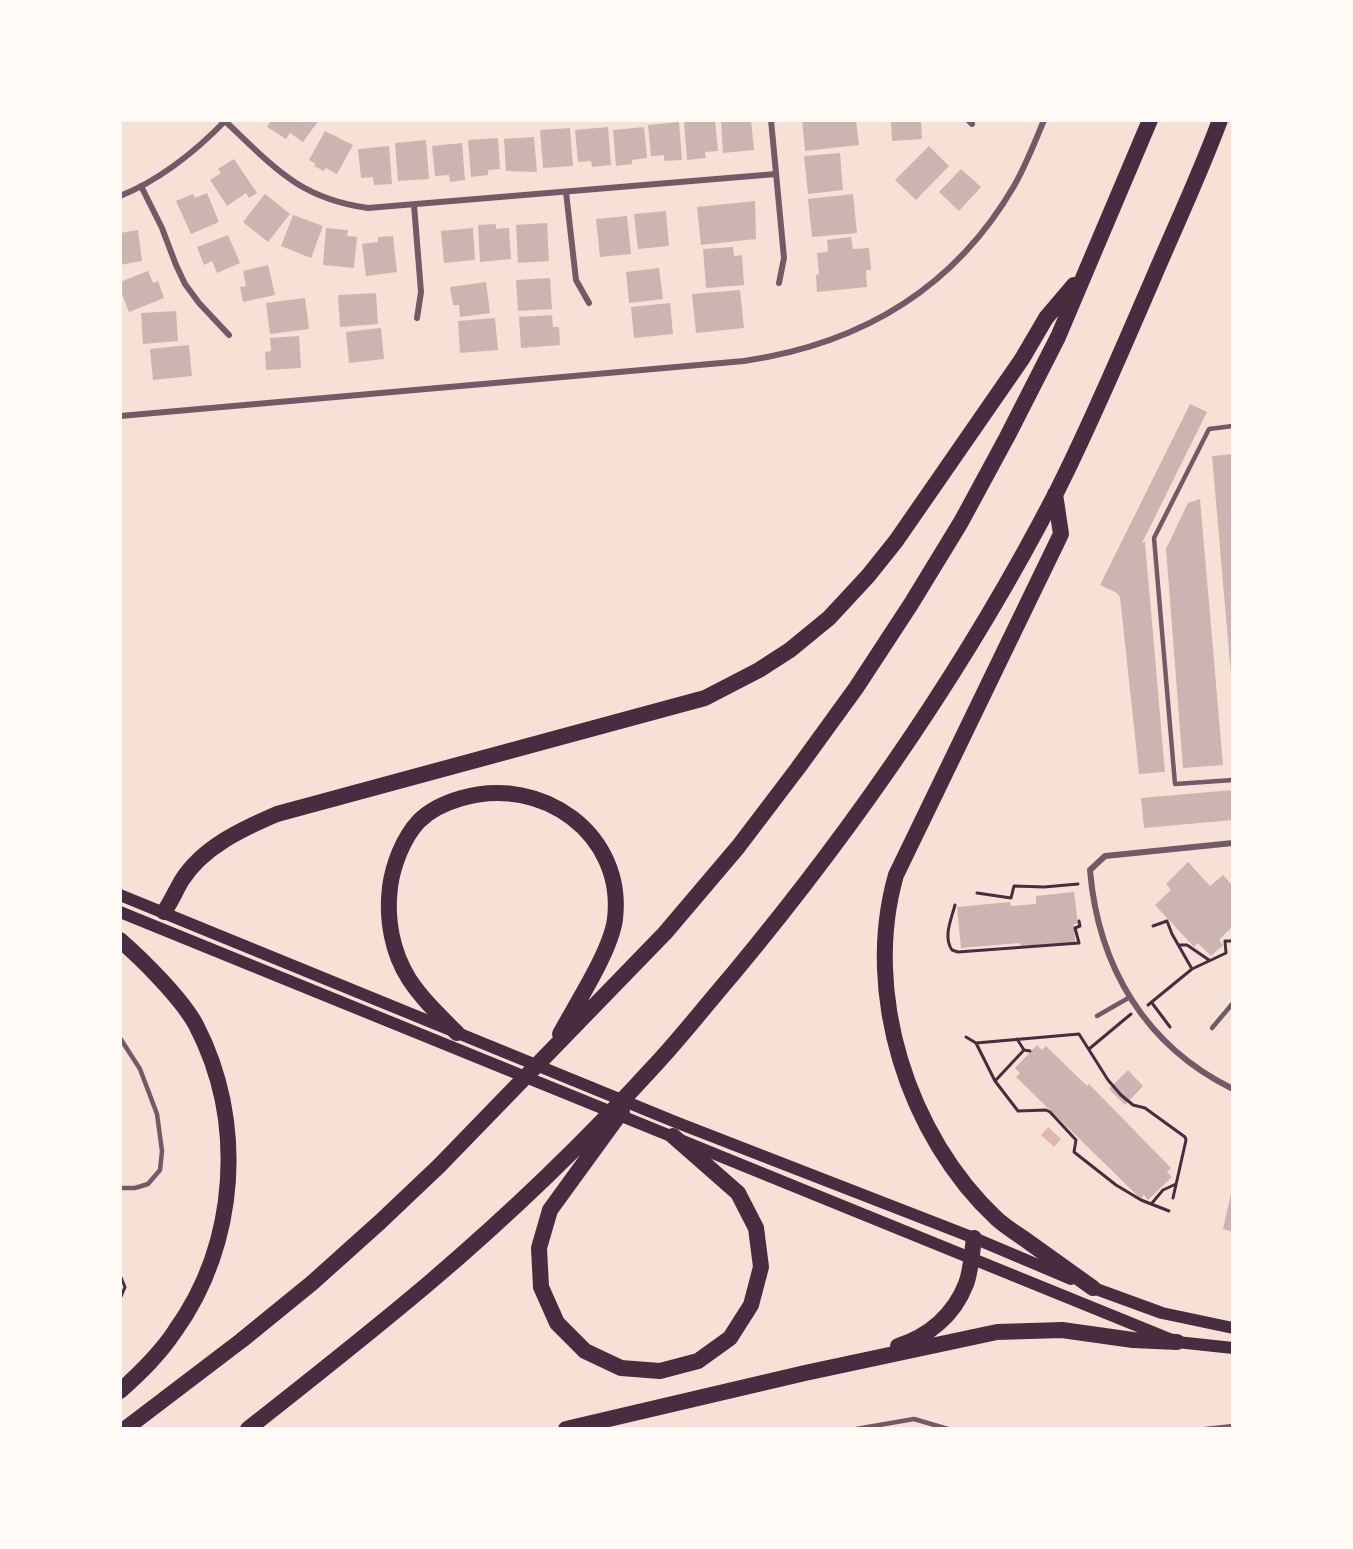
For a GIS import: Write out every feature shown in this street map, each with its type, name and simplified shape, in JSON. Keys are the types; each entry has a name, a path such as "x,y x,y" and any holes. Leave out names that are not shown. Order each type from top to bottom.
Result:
{"highway":[{"path":"125,1429 242,1340 354,1245 439,1166 665,933 716,873 798,768 856,688 961,522 1058,337 1150,120"},
{"path":"676,1129 738,1193 756,1228 761,1267 752,1305 730,1338 698,1361 660,1371 621,1368 585,1351 557,1323 541,1287 538,1248 550,1210 656,1064 766,934 870,796 927,713 969,646 1010,578 1085,434 1220,120"},
{"path":"162,920 183,879 196,863 221,842 248,826 277,814 705,698 759,670 790,650 846,600 896,541 1022,359 1047,318 1086,270"},
{"path":"1055,494 1060,534 896,876 889,901 885,963 888,1005 904,1072 932,1134 954,1168 998,1220 1093,1288"},
{"path":"457,1033 417,991 398,957 390,926 388,900 392,878 397,859 406,840 419,821 437,809 453,801 474,795 518,794 558,809 587,831 603,852 611,870 615,889 615,922 611,937 549,1053"},
{"path":"120,940 154,973 195,1023 215,1072 223,1102 229,1166 226,1203 218,1241 195,1299 176,1331 154,1358 120,1391"},
{"path":"248,1429 439,1274 514,1206 656,1064"},
{"path":"805,1373 905,1344 924,1334 952,1311 967,1282 974,1238"},
{"path":"566,1429 805,1373 997,1332 1026,1329 1062,1330 1133,1340 1177,1342"}],"main road":[{"path":"120,895 162,920 488,1063 974,1238 1093,1288 1162,1313 1233,1328"},
{"path":"120,912 162,920 494,1048 970,1259 1177,1342 1233,1348"}],"street":[{"path":"771,120 784,258 779,283"},
{"path":"120,416 744,362 781,356 817,346 851,333 889,313 915,296 957,260 993,218 1014,187 1044,120"},
{"path":"120,196 175,165 226,121 282,174 303,189 327,199 368,208 776,174"},
{"path":"141,186 162,228 185,284 229,335"},
{"path":"566,192 576,280 589,303"},
{"path":"414,205 421,292 417,318"},
{"path":"1233,843 1105,856 1090,870 1095,911 1105,948 1130,996 1152,1028 1184,1058 1233,1089"}],"lane":[{"path":"1233,426 1209,429 1154,538 1175,784 1233,780"},
{"path":"1097,1016 1130,996"},
{"path":"1212,1028 1233,1003"},
{"path":"120,1038 140,1069 157,1114 162,1151 160,1170 148,1184 135,1188 120,1188"},
{"path":"855,1429 914,1419 948,1429"},
{"path":"1205,1429 1233,1426"}],"path":[{"path":"977,893 1011,898 1014,886 1044,887 1078,884"},
{"path":"955,905 948,934 949,945 952,950 958,952 1079,943 1075,928 1080,926 1079,921"},
{"path":"1153,926 1167,921 1192,969 1226,953 1225,941 1233,941"},
{"path":"1179,945 1186,945 1209,960"},
{"path":"1152,1003 1170,1027"},
{"path":"976,1043 1079,1034 1108,1080 1121,1095 1185,1137 1173,1198"},
{"path":"966,1037 976,1043 995,1081 1018,1111 1046,1110 1050,1112 1076,1140 1074,1152 1116,1185 1141,1200 1169,1211"},
{"path":"1017,1039 1024,1050 1030,1051"},
{"path":"995,1081 1024,1050"},
{"path":"1152,1203 1163,1190 1176,1184"},
{"path":"120,1275 125,1287 120,1299"}],"shaded area":[{"path":"1048,1127 1061,1139 1054,1147 1041,1135"}],"building":[{"path":"271,120 319,120 303,142 290,133 286,139 267,127"},
{"path":"715,120 718,151 705,152 706,158 687,160 684,122"},
{"path":"721,120 751,120 754,150 723,153"},
{"path":"802,120 856,120 859,145 805,151"},
{"path":"891,120 921,120 922,139 892,141"},
{"path":"679,122 682,160 664,161 664,155 651,156 648,125"},
{"path":"608,127 611,165 592,167 591,161 578,162 575,130"},
{"path":"644,127 647,158 632,160 632,164 616,166 613,130"},
{"path":"570,128 573,166 543,168 540,130"},
{"path":"325,131 353,145 337,174 326,168 324,171 314,166 316,164 309,160"},
{"path":"534,137 537,172 506,171 504,139"},
{"path":"498,138 500,169 488,170 488,175 471,177 468,140"},
{"path":"426,140 429,179 398,181 395,143"},
{"path":"462,143 465,180 450,182 449,175 435,176 432,146"},
{"path":"389,146 392,184 374,185 373,177 361,178 358,149"},
{"path":"929,146 949,166 916,200 895,180"},
{"path":"840,153 843,190 808,194 804,156"},
{"path":"234,159 257,193 249,198 246,193 227,206 210,180 221,173 218,169"},
{"path":"961,169 981,187 959,211 939,192"},
{"path":"207,193 219,222 191,234 176,201 193,194 195,198"},
{"path":"265,194 290,214 268,242 243,222"},
{"path":"853,194 857,233 812,237 808,199"},
{"path":"755,201 756,239 701,245 697,207"},
{"path":"666,211 669,246 638,249 634,214"},
{"path":"293,215 323,226 311,258 281,246"},
{"path":"627,216 631,254 600,257 596,219"},
{"path":"547,223 549,261 518,263 516,225"},
{"path":"496,224 496,229 509,228 511,259 480,262 478,225"},
{"path":"326,228 348,230 347,236 357,237 354,268 323,265"},
{"path":"473,228 475,260 444,263 441,231"},
{"path":"138,230 142,261 120,265 120,233"},
{"path":"228,235 240,263 217,273 212,261 204,265 197,247"},
{"path":"393,236 397,272 366,276 362,244 378,242 378,237"},
{"path":"851,237 853,249 869,248 871,270 866,270 867,287 817,292 816,275 819,274 817,253 828,252 827,240"},
{"path":"733,247 734,256 742,255 744,285 706,288 703,249"},
{"path":"268,265 275,295 243,302 240,287 246,286 243,271"},
{"path":"659,268 663,299 629,303 626,272"},
{"path":"148,271 153,283 158,281 164,298 129,312 120,289 120,282"},
{"path":"550,278 552,309 518,311 516,280"},
{"path":"486,282 490,313 460,317 459,305 453,305 450,287"},
{"path":"740,290 744,328 696,333 692,294"},
{"path":"376,293 378,324 340,327 338,295"},
{"path":"305,298 309,329 270,334 266,303"},
{"path":"670,303 673,334 634,338 631,307"},
{"path":"176,311 178,341 143,344 141,313"},
{"path":"552,315 553,327 559,327 560,345 521,348 519,317"},
{"path":"495,318 498,350 460,353 458,321"},
{"path":"381,328 384,359 349,363 346,332"},
{"path":"299,336 301,368 266,370 265,352 271,351 270,338"},
{"path":"189,345 192,376 153,380 150,349"},
{"path":"1190,404 1207,412 1142,543 1145,542 1165,772 1139,774 1120,597 1117,593 1100,585"},
{"path":"1233,454 1233,675 1231,675 1212,456"},
{"path":"1200,499 1223,765 1183,768 1166,549 1188,503"},
{"path":"1233,790 1233,820 1144,828 1141,798"},
{"path":"1188,862 1210,886 1223,875 1233,886 1233,926 1219,940 1223,945 1211,956 1198,943 1194,947 1155,905 1171,890 1166,884"},
{"path":"1074,892 1078,924 1074,924 1075,942 1021,946 1020,943 961,948 957,907 1010,902 1011,906 1036,904 1036,896"},
{"path":"1037,1045 1042,1050 1046,1046 1087,1086 1089,1084 1171,1168 1167,1172 1172,1177 1148,1200 1144,1195 1141,1199 1016,1077 1020,1073 1015,1068"},
{"path":"1128,1070 1143,1086 1125,1105 1109,1089"},
{"path":"1233,1189 1233,1232 1223,1229"}]}
